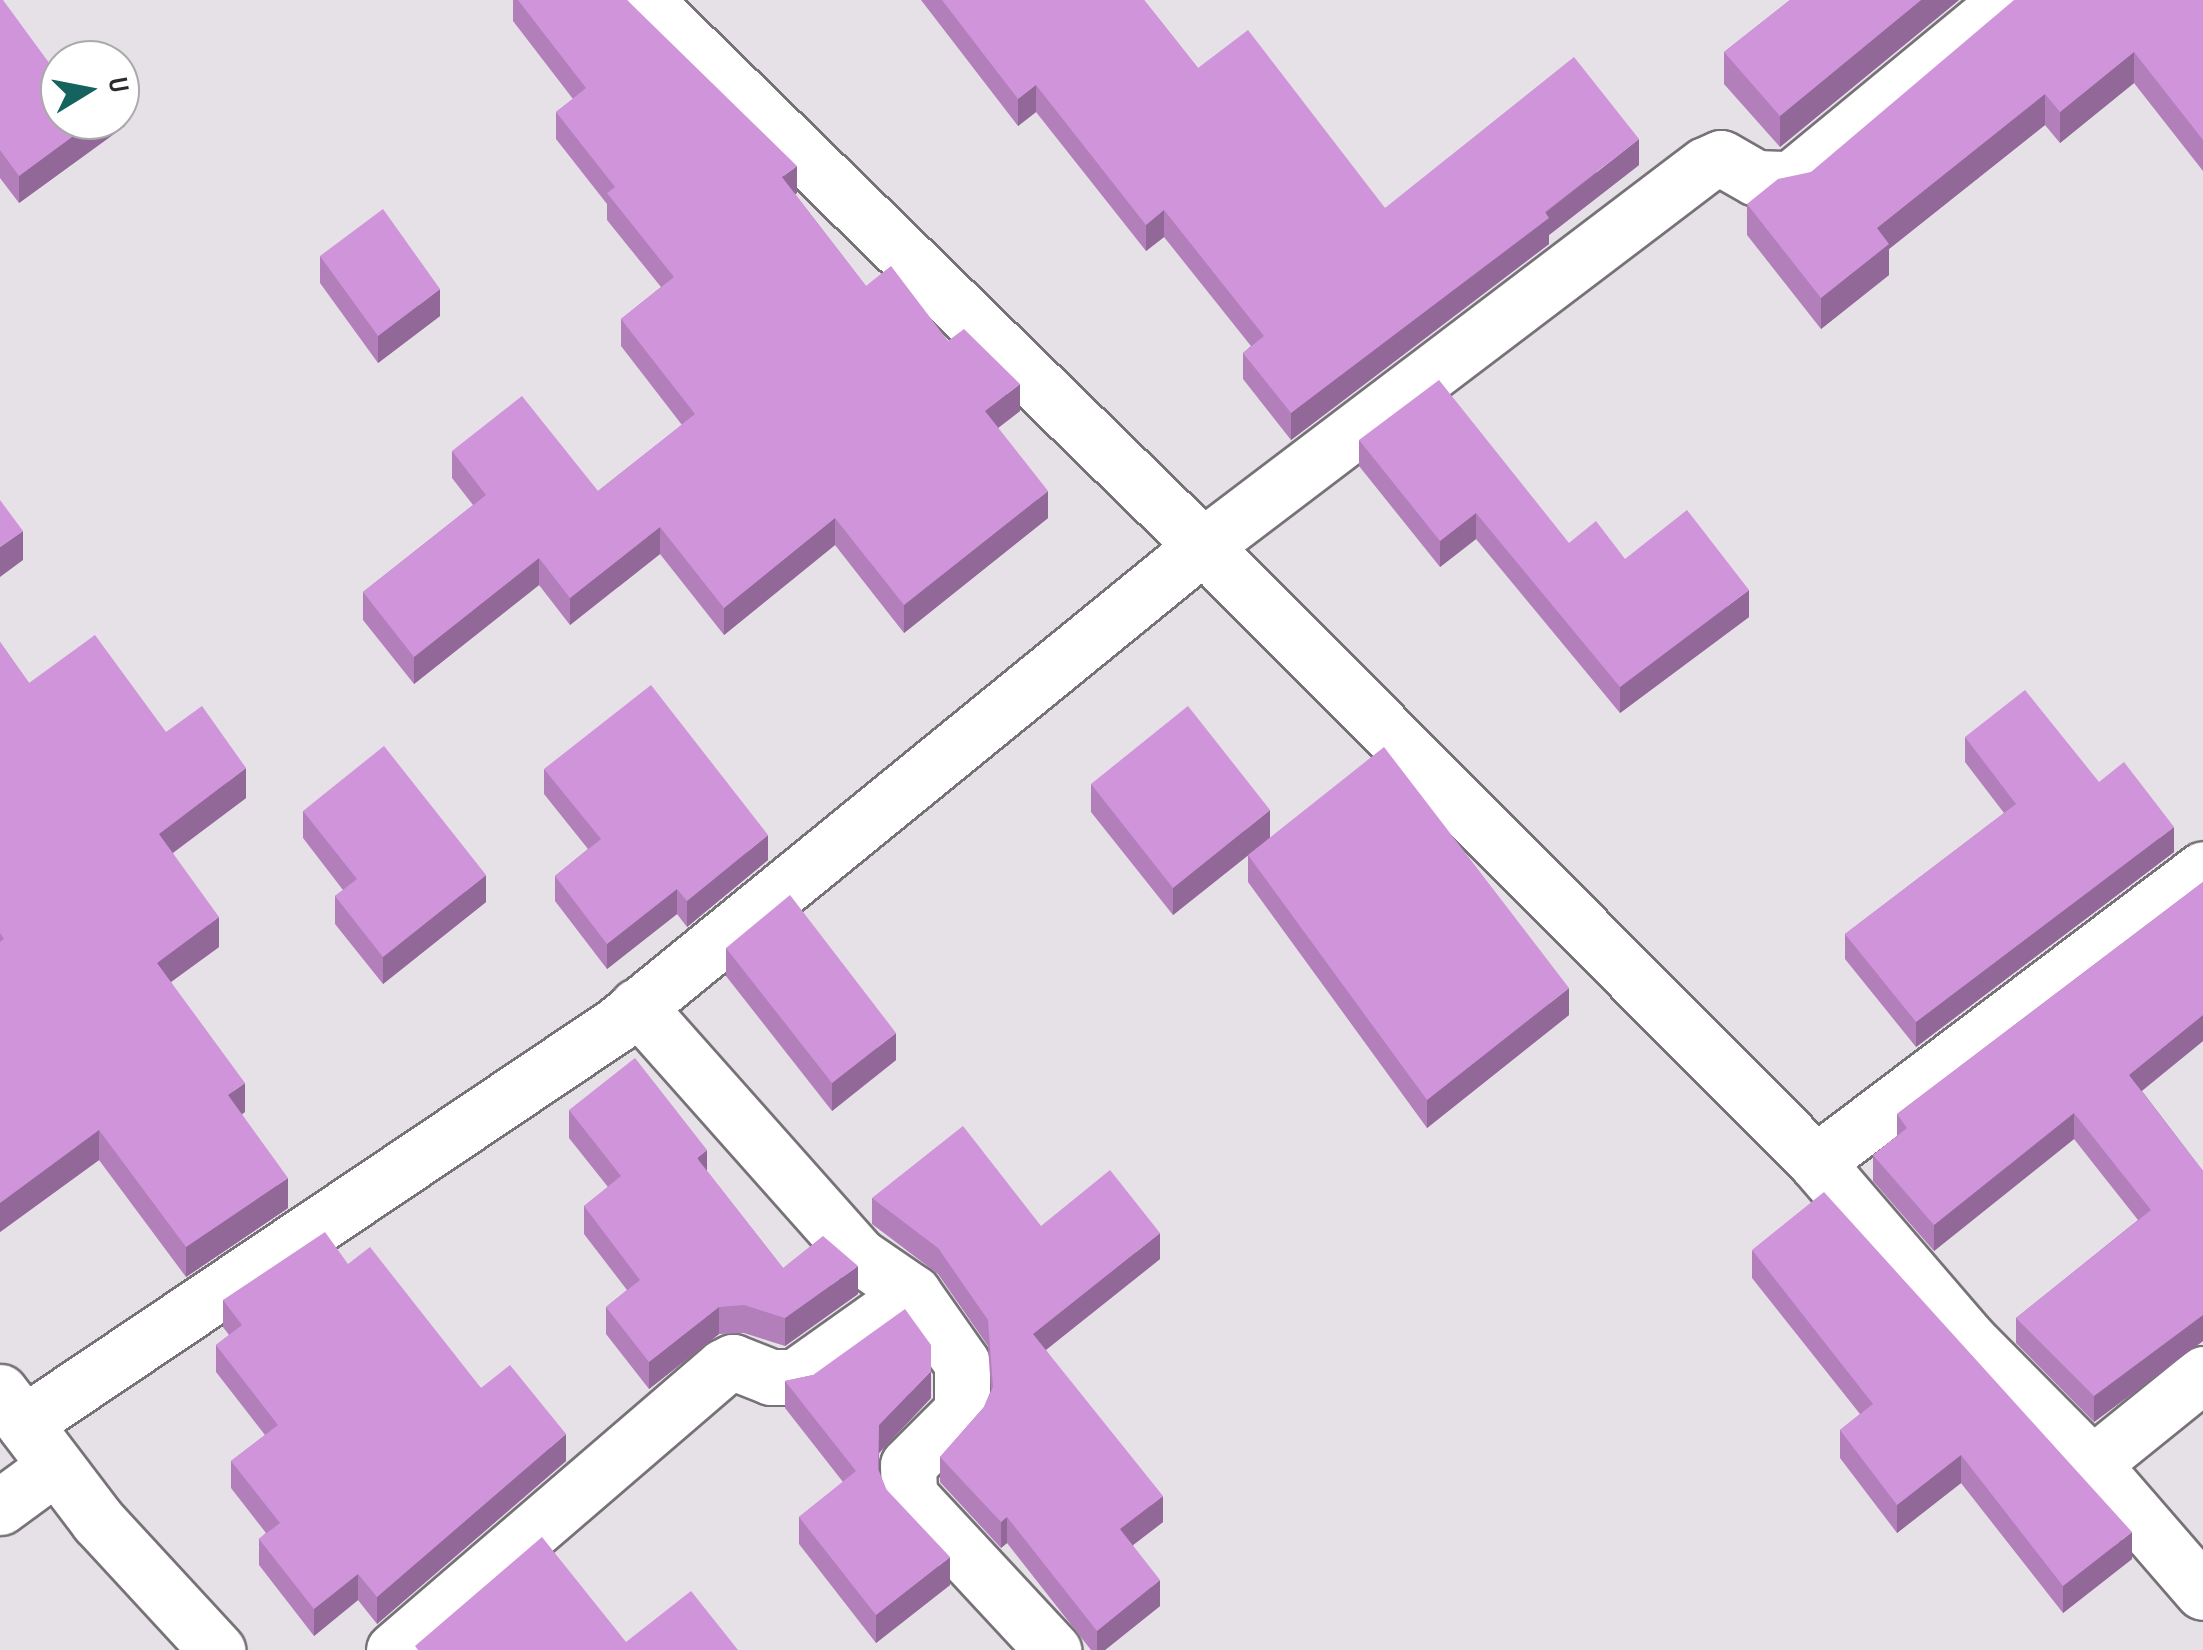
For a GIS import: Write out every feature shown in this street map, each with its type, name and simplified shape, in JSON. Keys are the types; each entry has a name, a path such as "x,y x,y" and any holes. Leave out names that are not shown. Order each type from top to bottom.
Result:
{"street":[{"path":"644,0 1203,546 1816,1162 1968,1339 2092,1464 2203,1592"},
{"path":"218,1650 56,1466 12,1408 637,1006 1203,546 1705,165 1722,158 1756,178 1790,179 2008,0"},
{"path":"1816,1162 2203,869"},
{"path":"637,1006 859,1256 912,1292 962,1363 967,1390 962,1411 908,1464 909,1495 1054,1650"},
{"path":"394,1650 723,1366 734,1362 770,1377 795,1377 912,1292"},
{"path":"2092,1464 2203,1374"},
{"path":"0,1507 56,1466"}],"building":[{"path":"3,0 40,51 40,140 68,140 19,176 0,150"},
{"path":"518,0 627,0 797,166 782,177 866,286 891,266 948,341 964,329 1020,384 985,411 1048,491 904,605 835,518 724,608 660,527 570,598 539,558 414,657 363,592 486,495 452,451 522,396 598,491 695,414 621,319 674,277 607,193 615,187 556,112 586,88"},
{"path":"942,0 1144,0 1198,68 1248,30 1385,208 1574,57 1639,139 1545,212 1549,218 1291,413 1243,353 1264,336 1164,210 1146,225 1036,85 1018,99"},
{"path":"1790,0 1921,0 1780,116 1724,52"},
{"path":"2014,0 2203,0 2203,140 2134,52 2060,112 2045,94 1877,228 1889,244 1821,298 1747,204 1778,179 1811,172"},
{"path":"383,209 440,289 378,336 320,256"},
{"path":"1439,380 1569,543 1596,521 1625,559 1687,510 1749,590 1620,687 1476,513 1440,541 1359,440"},
{"path":"0,500 23,531 0,547"},
{"path":"95,635 166,732 202,706 246,768 159,834 219,917 157,963 245,1083 228,1095 288,1178 186,1247 99,1130 0,1203 0,942 4,939 0,933 0,642 29,683"},
{"path":"651,685 768,835 687,901 677,889 607,944 555,876 601,839 544,769"},
{"path":"2025,690 2099,782 2124,762 2174,827 1916,1022 1845,934 2016,804 1965,737"},
{"path":"1188,706 1270,810 1173,888 1091,784"},
{"path":"384,746 486,875 383,957 335,896 357,879 303,811"},
{"path":"1384,747 1569,988 1427,1100 1248,855"},
{"path":"2203,882 2203,1015 2129,1075 2203,1171 2203,1315 2094,1396 2016,1318 2151,1210 2074,1113 1934,1225 1873,1155 1907,1128 1897,1114"},
{"path":"790,895 896,1033 832,1083 726,948"},
{"path":"635,1058 707,1150 697,1158 783,1268 823,1236 858,1266 785,1318 744,1305 719,1307 649,1362 606,1307 640,1280 584,1206 621,1176 569,1110"},
{"path":"963,1126 1041,1226 1110,1170 1160,1233 1033,1334 1163,1496 1120,1529 1160,1580 1097,1631 1007,1517 1001,1522 940,1457 984,1407 993,1387 988,1320 938,1248 872,1198"},
{"path":"1824,1192 2132,1532 2063,1586 1961,1455 1897,1505 1840,1430 1873,1404 1752,1250"},
{"path":"325,1232 348,1264 370,1247 481,1388 510,1365 566,1434 377,1597 358,1574 314,1609 259,1539 280,1523 231,1461 278,1425 216,1345 242,1325 223,1300"},
{"path":"905,1309 931,1345 931,1371 879,1425 878,1469 886,1489 950,1557 876,1615 799,1517 856,1471 785,1381 813,1375"},
{"path":"542,1537 626,1642 691,1591 738,1650 418,1650 415,1646"}]}
